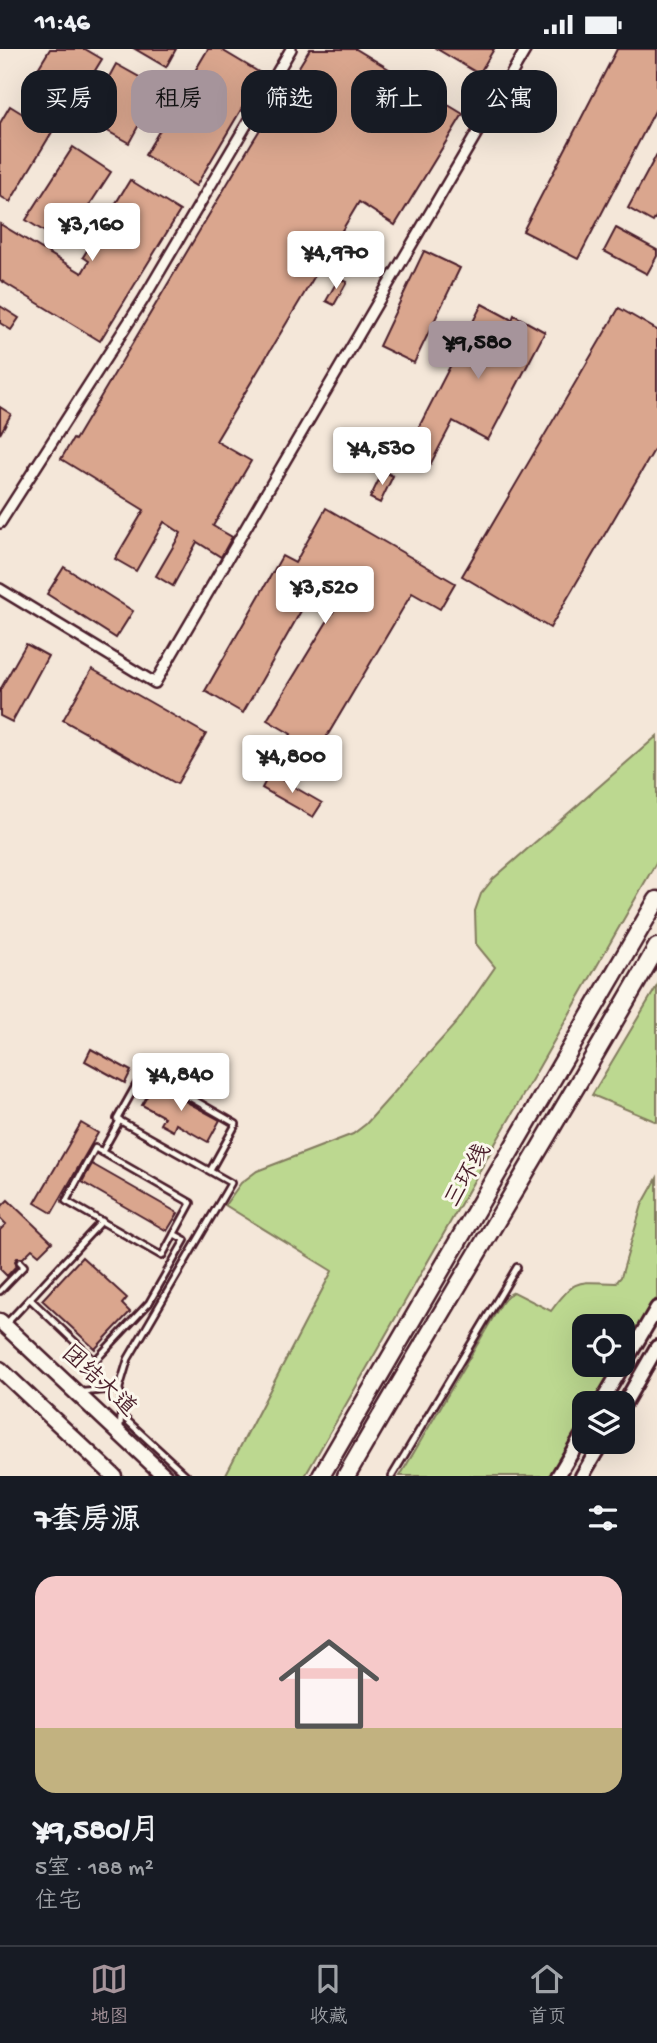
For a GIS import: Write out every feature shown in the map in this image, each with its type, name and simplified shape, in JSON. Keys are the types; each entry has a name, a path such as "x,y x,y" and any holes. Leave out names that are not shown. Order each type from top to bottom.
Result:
{"highway":[{"name":"三环线","path":"321,1476 657,900"},
{"path":"346,1476 657,947"},
{"path":"630,994 657,965"}],"main road":[{"name":"团结大道","path":"2,1323 165,1476"},
{"path":"0,1369 114,1476"}],"street":[{"path":"0,523 143,300 291,49"},
{"path":"0,589 155,683 526,49"},
{"path":"608,1391 657,1308"},
{"path":"632,1391 657,1349"},
{"path":"558,1476 572,1452"},
{"path":"582,1476 595,1454"}],"lane":[{"path":"120,1433 120,1389 128,1359 231,1183 117,1119 144,1071 236,1123 210,1171"},
{"path":"102,1152 120,1120"},
{"path":"95,1148 102,1152 191,1203 162,1255 66,1201 95,1148"},
{"path":"2,1323 30,1299 102,1221"},
{"path":"95,1361 149,1303 185,1240 174,1234"},
{"path":"0,1291 24,1266 20,1262"},
{"path":"392,1476 517,1267"},
{"path":"30,1299 95,1361 96,1391"},
{"path":"77,1393 120,1389"},
{"path":"121,1415 187,1476"}],"green space":[{"path":"657,736 657,861 305,1476 225,1476 332,1271 225,1205 241,1183 257,1171 353,1134 366,1124 457,1022 495,967 476,944 475,911 481,894 493,879"},
{"path":"657,986 657,1122 592,1095"},
{"path":"657,1178 657,1298 635,1336 635,1314 572,1314 572,1377 611,1377 603,1391 572,1391 572,1444 554,1476 400,1476 508,1295 514,1292 551,1311 566,1292 578,1284 616,1283 621,1277 642,1205"}],"building":[{"path":"50,49 85,49 102,59 95,70 37,70"},
{"path":"135,49 176,49 166,67"},
{"path":"208,49 220,49 255,70 241,70 241,110 196,186 145,155 158,133 227,133 227,70 196,70"},
{"path":"310,49 356,49 391,70 351,70 351,133 447,133 447,104 461,113 461,117 395,225 359,202 216,441 251,461 213,526 232,537 221,557 197,542 173,586 156,576 181,533 164,522 136,571 115,559 144,510 61,459 73,439 75,440 258,133 337,133 337,70 297,70"},
{"path":"437,49 494,49 481,70 472,70"},
{"path":"617,49 657,49 657,107 578,259 523,231"},
{"path":"116,64 131,72 131,133 134,133 129,143 111,133 117,133 117,70 113,70"},
{"path":"10,106 21,113 21,133 51,133 10,202 0,196 0,123"},
{"path":"73,147 111,172 64,244 26,220"},
{"path":"657,154 657,215 653,222 628,208"},
{"path":"130,180 180,211 100,341 0,280 0,224 82,273 89,261 83,257"},
{"path":"616,228 657,250 657,256 647,274 604,251"},
{"path":"424,251 460,268 414,363 379,346"},
{"path":"339,278 347,282 334,305 326,301"},
{"path":"482,304 512,320 514,315 545,332 488,440 453,421 429,467 405,454"},
{"path":"0,306 19,318 11,330 0,323"},
{"path":"619,308 657,330 657,445 550,628 462,576"},
{"path":"0,407 11,414 0,434"},
{"path":"383,471 393,476 380,503 370,498"},
{"path":"326,508 455,583 440,609 412,593 314,758 287,741 291,734 267,720 347,589 322,574 243,713 205,691 282,556 295,563"},
{"path":"64,567 133,611 116,638 47,594"},
{"path":"26,644 48,656 12,722 0,716 0,690"},
{"path":"92,669 206,734 177,784 63,720"},
{"path":"270,773 322,803 313,817 262,788"},
{"path":"91,1049 131,1071 125,1083 85,1061"},
{"path":"154,1084 220,1120 208,1142 176,1124 173,1131 160,1124 164,1117 142,1105"},
{"path":"81,1123 98,1133 52,1213 35,1203"},
{"path":"92,1164 178,1213 167,1231 82,1182"},
{"path":"8,1200 52,1242 39,1255 32,1249 23,1258 17,1258 17,1265 7,1276 0,1269 0,1230 6,1224 0,1218 0,1208"},
{"path":"82,1257 127,1298 122,1304 130,1312 95,1349 42,1300"}]}
